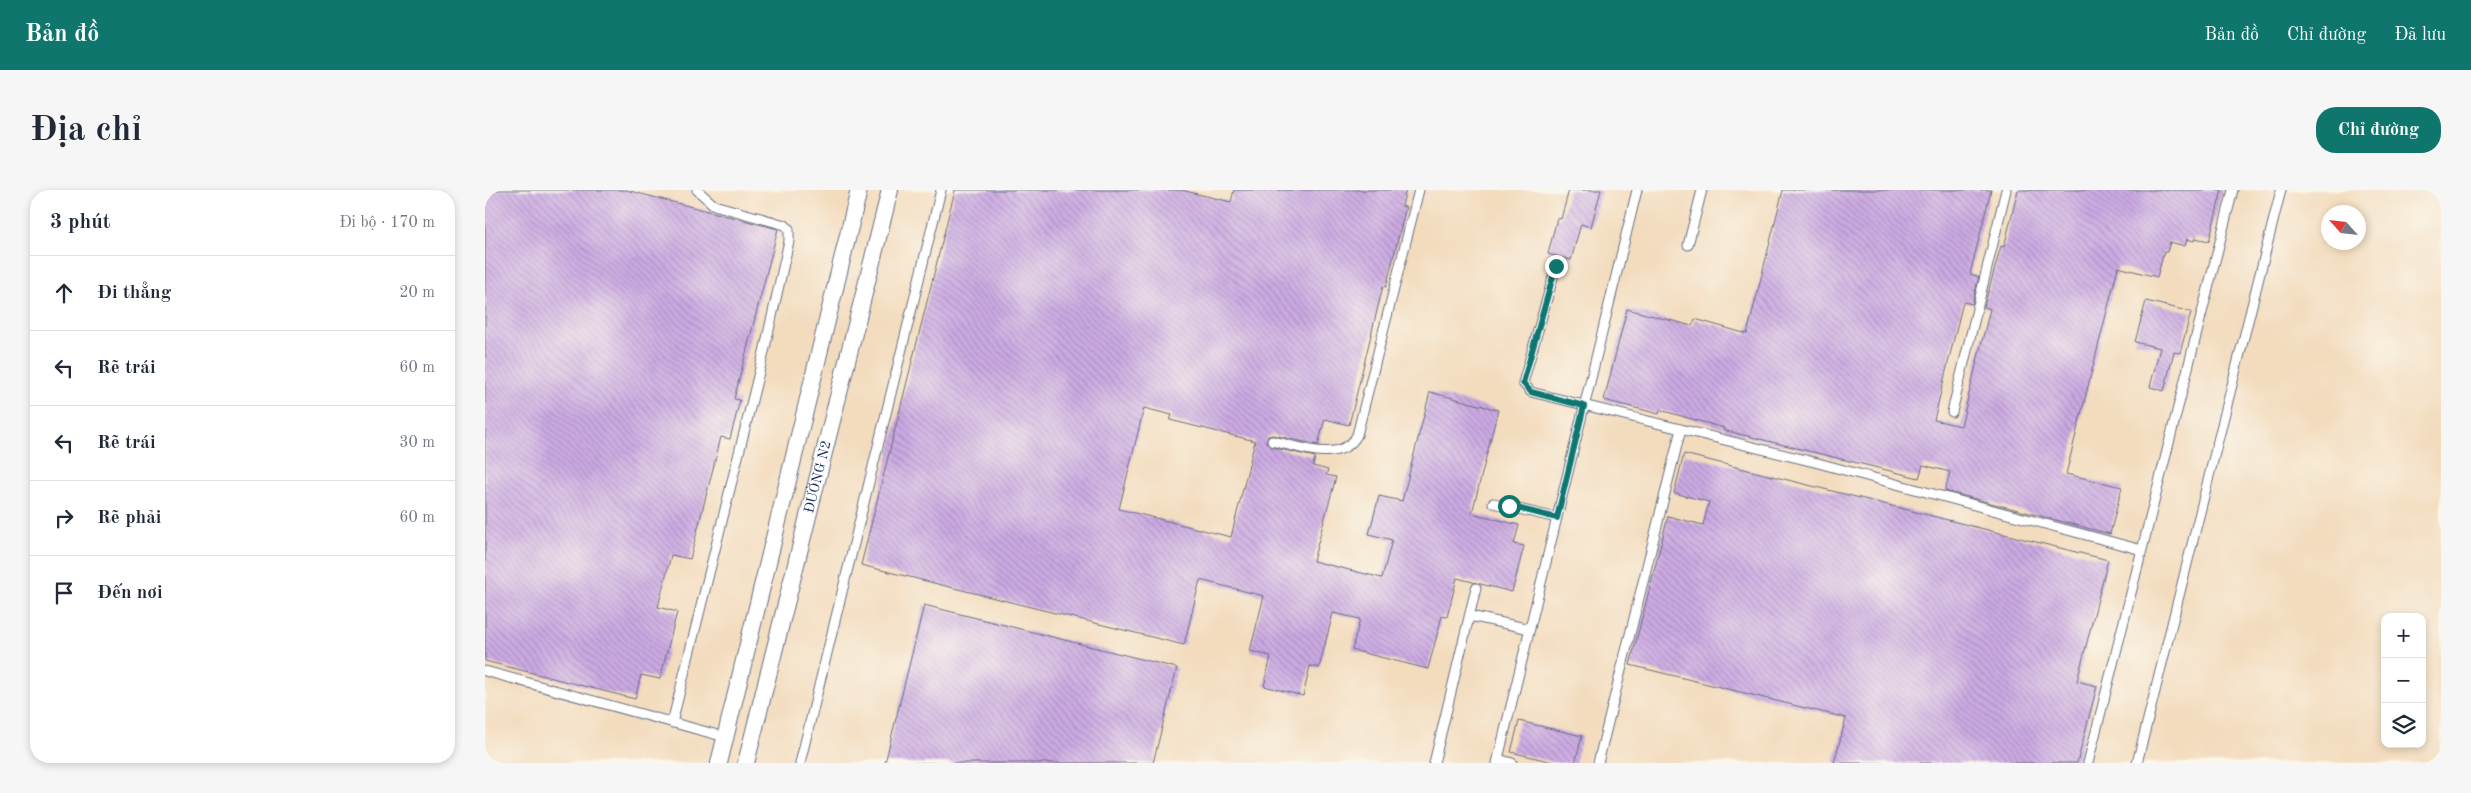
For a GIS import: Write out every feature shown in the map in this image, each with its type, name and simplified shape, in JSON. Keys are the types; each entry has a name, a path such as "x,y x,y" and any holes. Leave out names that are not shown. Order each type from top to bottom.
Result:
{"street":[{"path":"719,763 859,190"},
{"name":"ĐƯỜNG N2","path":"746,763 890,190"}],"lane":[{"path":"672,723 764,352 789,241 789,229 785,225 714,205 697,190"},
{"path":"800,763 941,190"},
{"path":"1272,441 1332,453 1353,443 1357,435 1419,190"},
{"path":"1512,763 1498,761 1637,190"},
{"path":"1688,245 1702,190"},
{"path":"1952,412 2006,190"},
{"path":"2088,763 2233,190"},
{"path":"2137,763 2281,190"},
{"path":"1556,266 1523,383 1531,392 1819,463 2142,550"},
{"path":"1598,763 1681,429"},
{"path":"1493,503 1557,518"},
{"path":"1434,763 1476,588"},
{"path":"1470,616 1530,629"},
{"path":"485,671 725,737"}],"building":[{"path":"485,190 626,190 778,229 734,399 740,400 730,439 721,437 690,559 671,555 658,607 677,612 660,679 641,675 635,699 485,661"},
{"path":"955,190 1181,190 1231,202 1234,190 1406,190 1402,206 1406,207 1386,287 1383,286 1349,425 1325,419 1318,445 1273,435 1268,436 1266,442 1271,447 1315,457 1313,466 1328,470 1326,475 1336,477 1313,561 1382,578 1392,540 1369,534 1379,496 1402,501 1430,392 1498,410 1472,513 1519,525 1514,544 1524,546 1512,592 1457,578 1447,617 1442,616 1428,669 1352,650 1360,619 1333,613 1319,668 1310,666 1303,696 1264,686 1271,656 1250,651 1264,596 1200,580 1184,645 861,565","holes":["1144,408 1172,415 1170,420 1255,441 1231,537 1119,509"]},
{"path":"1569,190 1601,190 1591,227 1581,224 1571,260 1548,254 1557,218 1561,219"},
{"path":"1783,190 1991,190 1970,274 1979,277 1972,304 1963,302 1934,420 1961,426 1990,309 1984,307 2001,246 2004,247 2018,190 2222,190 2209,241 2195,238 2194,241 2187,239 2185,246 2170,242 2167,252 2164,252 2157,277 2118,267 2066,474 2122,487 2110,534 1945,491 1950,472 1923,465 1919,478 1723,430 1724,428 1660,410 1659,414 1604,400 1627,309 1692,326 1695,319 1747,334"},
{"path":"2146,301 2191,312 2180,353 2174,352 2164,391 2150,387 2160,348 2135,342"},
{"path":"1684,454 2108,560 2077,681 2097,686 2077,763 1834,763 1846,718 1630,665 1668,516 1703,525 1709,502 1674,493"},
{"path":"924,605 1177,668 1153,763 885,763"},
{"path":"1519,721 1582,736 1575,763 1557,763 1511,752"}],"route":[{"path":"1509,506 1557,518 1584,406 1531,392 1523,383 1556,266"}]}
